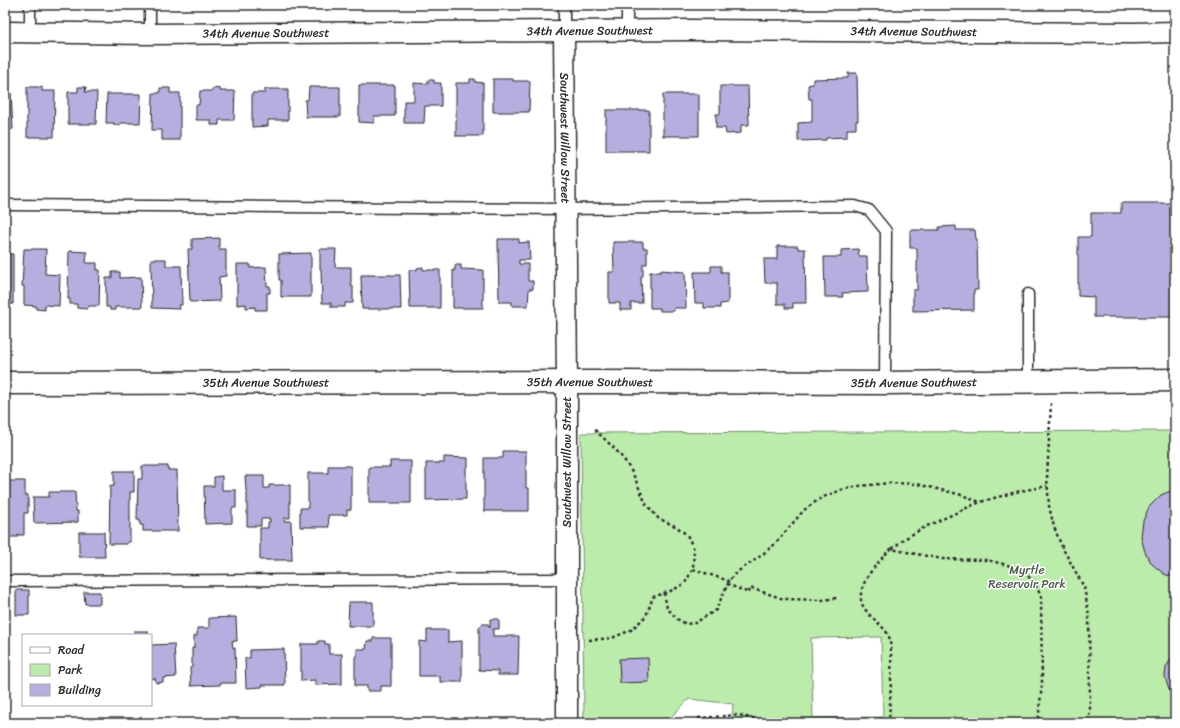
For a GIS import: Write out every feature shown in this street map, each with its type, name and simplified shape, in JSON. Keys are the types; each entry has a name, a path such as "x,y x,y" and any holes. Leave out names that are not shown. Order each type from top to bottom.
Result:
{"main road":[{"name":"35th Avenue Southwest","path":"5,383 885,383 1175,380"}],"street":[{"name":"34th Avenue Southwest","path":"5,32 150,34 627,32 691,30 1175,32"},
{"name":"Southwest Willow Street","path":"564,32 567,382 567,723"}],"lane":[{"path":"30,5 30,32"},
{"path":"150,5 150,34"},
{"path":"564,5 564,32"},
{"path":"627,5 627,32"},
{"path":"5,205 566,209 855,206 869,210 886,231 885,383"},
{"path":"1028,294 1028,381"},
{"path":"5,581 567,579"}],"path":[{"path":"1052,381 1048,486 1049,506 1054,527 1062,547 1084,587 1089,615 1089,723"},
{"path":"588,640 612,638 631,630 646,616 653,597 685,583 692,569 694,549 687,535 677,527 658,518 646,504 633,474 625,461 594,429"},
{"path":"664,593 667,608 677,619 686,624 695,623 716,610 728,582 738,572 775,544 804,510 821,498 841,490 859,486 890,483 917,484 962,495 980,502"},
{"path":"889,723 890,638 884,628 874,620 863,606 861,597 868,574 882,558 904,539 927,526 980,502 1016,492 1048,486"},
{"path":"892,549 942,559 987,560 1014,567 1034,580 1041,596 1042,684 1038,723"},
{"path":"692,569 728,582 749,593 750,588 784,599 822,600 837,598"},
{"path":"694,723 699,718 738,715 773,723"}],"green space":[{"name":"Myrtle Reservoir Park","path":"1175,431 1175,723 732,723 733,704 689,699 665,723 590,723 584,718 581,433","holes":["881,637 883,717 813,718 811,638"]}],"building":[{"path":"848,73 857,73 858,121 856,121 856,129 847,129 847,137 826,138 826,140 798,141 798,123 812,122 812,99 809,99 808,85 813,84 813,79 848,78"},
{"path":"470,79 475,79 475,82 483,83 483,136 456,136 456,83 470,83"},
{"path":"493,79 530,81 529,112 493,112"},
{"path":"428,80 434,80 434,83 441,83 441,106 425,106 424,123 404,123 404,101 414,101 414,83 428,84"},
{"path":"359,85 395,85 395,116 374,116 374,123 359,122"},
{"path":"720,86 748,86 749,125 741,125 741,133 726,134 725,128 716,128 716,114 720,114"},
{"path":"27,87 42,87 42,91 55,91 54,137 27,137"},
{"path":"78,87 86,87 85,92 97,92 96,124 68,124 68,92 78,92"},
{"path":"309,87 340,87 340,117 306,117 305,100 308,100"},
{"path":"160,88 170,88 170,93 180,93 180,140 162,140 162,130 152,130 153,93 160,93"},
{"path":"220,88 220,91 235,91 234,120 219,120 219,125 211,125 211,120 196,120 196,105 199,105 200,91 212,91 212,89"},
{"path":"265,89 288,89 288,120 268,120 268,126 252,127 252,93 265,93"},
{"path":"5,93 11,93 13,129 5,130"},
{"path":"107,94 141,94 140,123 120,123 120,125 114,125 114,123 106,123"},
{"path":"663,94 699,94 699,136 663,136"},
{"path":"606,110 649,110 649,151 606,151"},
{"path":"1121,203 1175,203 1175,317 1094,317 1094,297 1078,296 1078,237 1091,237 1091,213 1121,213"},
{"path":"956,226 956,230 975,230 977,239 978,290 974,290 974,310 913,311 913,290 917,290 917,248 910,248 910,230 939,230 939,227"},
{"path":"219,238 219,249 226,249 226,276 219,277 220,301 190,302 188,249 192,249 192,239"},
{"path":"498,239 519,239 519,243 529,242 530,260 519,260 519,264 528,264 528,281 533,281 533,289 529,289 528,306 512,306 512,302 499,302"},
{"path":"613,242 643,242 643,248 647,248 647,264 643,264 643,276 641,277 642,303 631,303 631,310 620,310 620,303 609,303 609,272 614,272"},
{"path":"777,246 798,246 798,249 805,249 806,303 793,303 793,308 785,308 785,304 777,304 777,283 765,283 764,259 777,259"},
{"path":"24,249 46,249 45,274 60,275 59,306 45,305 45,310 36,309 36,306 24,305 24,286 22,286"},
{"path":"320,249 336,249 335,267 351,267 353,303 345,303 345,307 331,307 331,303 322,303"},
{"path":"858,249 859,256 867,256 868,292 842,293 843,297 825,297 824,257 841,257 841,250"},
{"path":"69,251 87,252 86,263 97,263 97,270 100,270 99,306 89,306 87,309 77,308 77,304 70,304 70,299 68,299"},
{"path":"311,253 311,297 281,297 281,280 279,280 279,254"},
{"path":"5,254 13,254 13,304 6,304 6,309"},
{"path":"151,259 166,259 166,266 181,266 182,305 179,305 180,309 152,308"},
{"path":"237,264 250,264 250,268 266,267 267,286 270,286 270,293 267,293 267,310 255,310 255,307 246,308 246,304 237,305"},
{"path":"455,265 461,265 461,269 483,270 483,308 453,308 453,270 455,270"},
{"path":"711,266 721,266 721,272 728,272 728,303 720,304 720,308 704,308 704,303 695,303 694,272 711,272"},
{"path":"423,267 423,270 440,270 440,308 410,308 409,270 417,270 417,268"},
{"path":"661,270 685,272 686,308 674,308 674,311 660,311 660,308 650,308 650,272 661,272"},
{"path":"112,272 120,272 120,278 141,277 142,307 115,307 115,310 110,310 110,307 106,307 106,278 112,278"},
{"path":"361,275 400,275 401,309 362,309"},
{"path":"503,451 526,451 526,488 529,488 529,511 484,511 484,458 503,458"},
{"path":"444,457 468,458 468,467 466,467 466,499 426,500 426,463 444,463"},
{"path":"390,461 411,461 411,503 369,503 369,467 390,467"},
{"path":"142,466 168,466 168,470 177,470 178,531 143,531 143,525 140,525 140,520 137,520 138,479 142,479"},
{"path":"328,466 351,466 351,510 347,510 347,515 328,515 329,527 300,527 300,508 308,508 308,473 328,473"},
{"path":"114,471 134,471 134,492 130,492 130,542 127,542 127,544 109,544 110,486 114,486"},
{"path":"222,476 222,490 236,490 236,508 232,508 232,523 205,524 204,486 214,486 214,477"},
{"path":"245,476 264,476 264,488 269,488 269,485 290,485 290,518 284,518 284,521 291,521 292,560 260,560 260,528 268,528 268,522 270,522 270,519 261,519 261,526 247,526 247,491"},
{"path":"5,481 25,481 25,495 28,495 28,513 24,513 24,535 18,535 18,537 5,537"},
{"path":"1175,489 1175,578 1164,574 1152,564 1145,552 1141,537 1143,521 1149,507 1161,495"},
{"path":"49,492 75,492 78,522 34,523 33,497 49,497"},
{"path":"79,532 104,532 105,557 79,557"},
{"path":"16,590 29,590 29,615 16,615"},
{"path":"84,592 100,592 100,604 85,604"},
{"path":"349,602 373,602 373,626 348,626"},
{"path":"236,617 237,641 232,641 233,648 235,648 236,683 191,686 190,668 192,667 192,648 194,648 194,636 197,636 197,628 209,628 209,618"},
{"path":"490,619 499,619 499,629 493,629 493,636 519,636 518,675 498,675 498,671 479,670 479,628 482,624 488,624 490,628"},
{"path":"427,630 448,630 448,642 462,641 462,682 440,682 440,676 419,676 419,641 427,642"},
{"path":"134,631 148,631 148,634 134,634"},
{"path":"373,638 391,638 391,686 381,686 381,691 367,691 367,686 355,686 355,657 357,657 357,649 366,649 367,641 373,641"},
{"path":"318,641 325,641 325,644 329,644 329,654 342,654 342,684 315,685 315,680 301,681 301,644 318,644"},
{"path":"174,644 176,677 163,678 163,682 156,683 155,678 152,679 152,645"},
{"path":"284,649 285,685 262,685 262,687 246,688 245,658 250,658 250,650"},
{"path":"1175,655 1175,696 1170,692 1165,676 1166,667"},
{"path":"648,658 649,682 620,683 619,659"}]}
